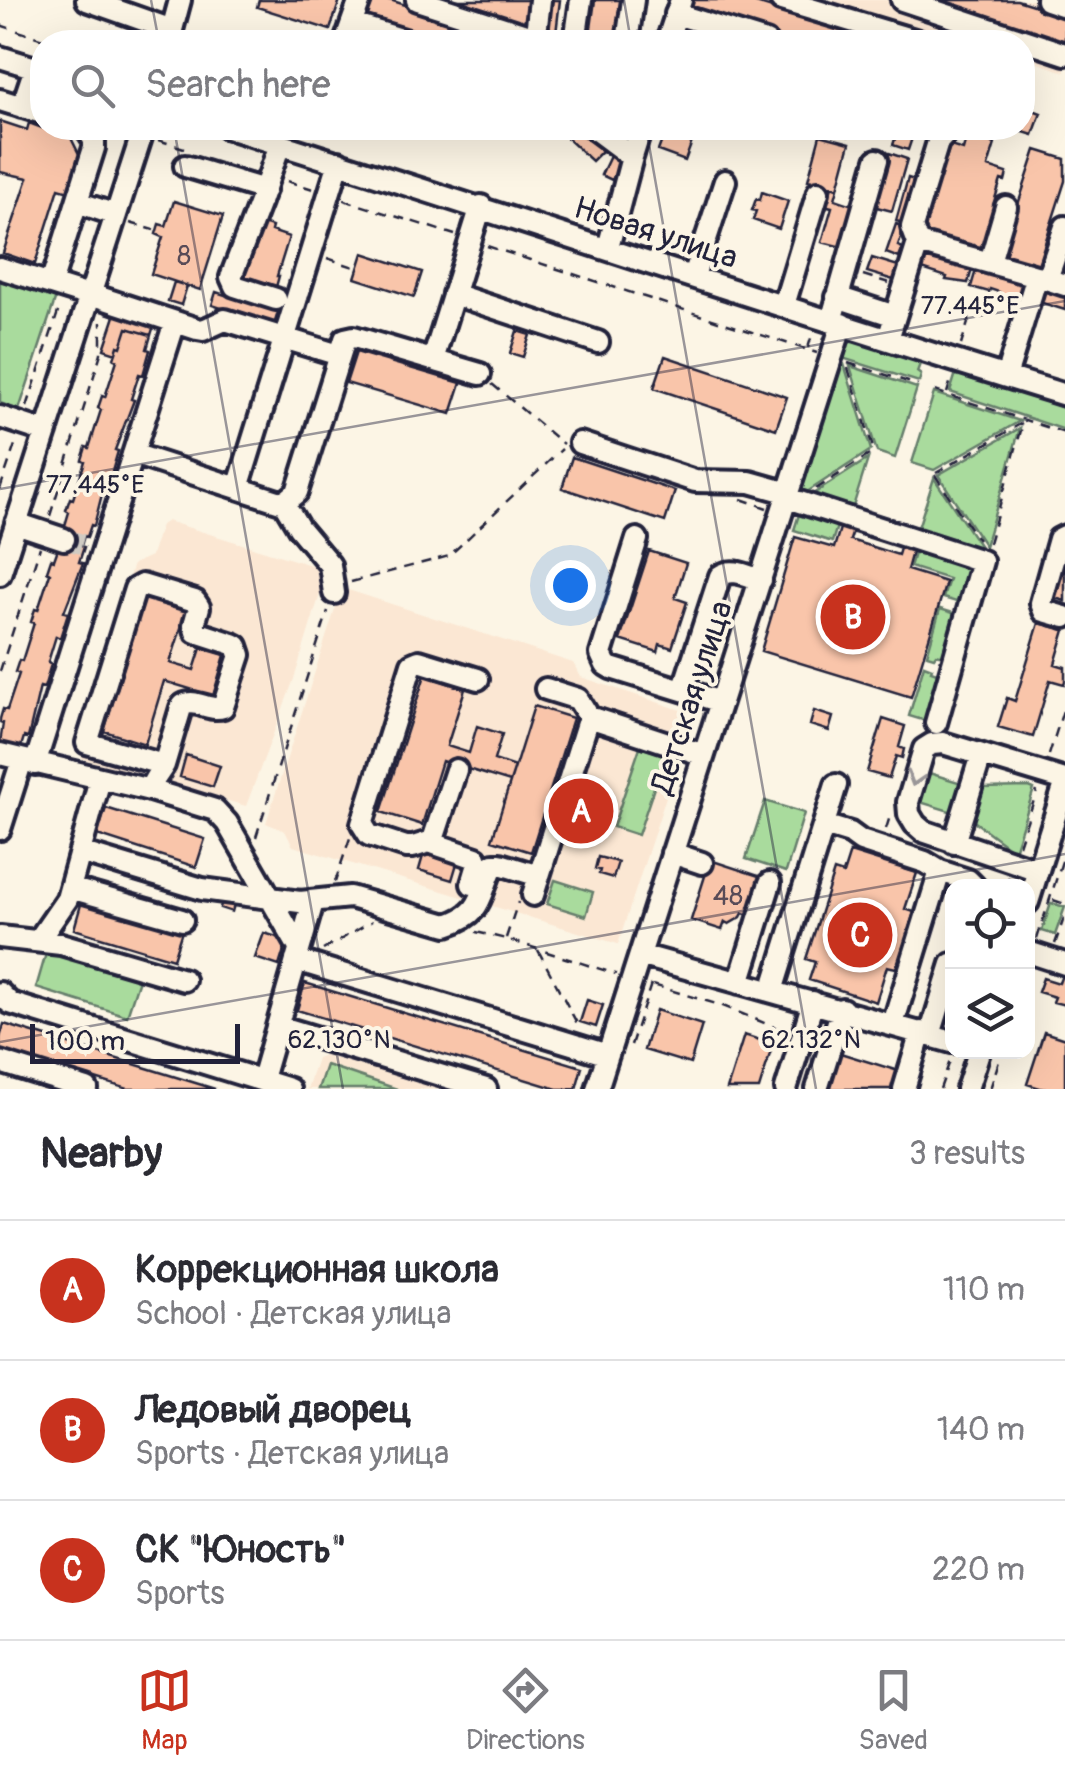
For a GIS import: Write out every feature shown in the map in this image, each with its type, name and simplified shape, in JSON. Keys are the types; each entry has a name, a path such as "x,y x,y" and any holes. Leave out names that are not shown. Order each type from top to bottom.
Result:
{"street":[{"path":"87,0 156,30"},
{"path":"172,30 180,0"},
{"path":"350,30 360,0"},
{"path":"417,0 506,30"},
{"path":"536,30 540,0"},
{"path":"577,30 581,0"},
{"path":"629,30 633,0"},
{"path":"781,0 882,30"},
{"path":"902,0 993,30"},
{"path":"1047,0 1065,6"},
{"path":"678,7 736,30"},
{"path":"1035,44 1065,54"},
{"path":"0,57 30,66"},
{"path":"0,100 30,109"},
{"path":"58,286 94,140"},
{"path":"0,574 122,219 141,140"},
{"path":"276,299 235,286 231,277 267,183 278,140"},
{"name":"Новая улица","path":"284,140 339,162 1065,395"},
{"path":"618,140 632,156"},
{"path":"608,248 637,140"},
{"path":"888,340 918,243 912,227 940,140"},
{"path":"189,158 267,183"},
{"name":"Детская улица","path":"598,1089 600,1053 640,954 831,357 838,297 878,160"},
{"path":"238,488 339,162"},
{"path":"694,276 724,182"},
{"path":"784,306 818,192"},
{"path":"76,202 122,219"},
{"path":"433,360 480,206"},
{"path":"990,262 1006,208"},
{"path":"1006,377 1050,280 1065,227"},
{"path":"918,243 1050,280"},
{"path":"0,268 176,316 200,330 226,320 338,356"},
{"path":"453,294 598,342"},
{"path":"838,297 895,316"},
{"path":"0,829 28,762 102,551 176,316"},
{"path":"284,503 297,492 346,338 354,336 480,374"},
{"path":"0,417 46,432"},
{"path":"573,445 696,481 750,482 982,561 936,723"},
{"path":"133,454 284,503 299,528 326,558 333,573 334,589"},
{"path":"16,524 102,551"},
{"path":"1065,536 1059,539 1041,606 1044,611 1065,618"},
{"path":"637,539 602,659 611,668 721,702"},
{"path":"684,690 720,576 729,571 761,580"},
{"path":"150,790 164,765 183,705 192,702 219,709 225,704 240,650 196,632 199,607 195,601 142,585 135,589 87,743 164,765"},
{"path":"461,920 479,862 476,858 432,843 406,847 369,835 363,818 412,664 419,661 478,679"},
{"path":"546,690 578,700 589,717 704,754"},
{"path":"80,852 202,889 271,898 350,898 439,924 453,924 478,906 494,864 536,885 589,717"},
{"path":"1035,880 1059,825 1065,782 943,742 924,748 908,802 909,814 922,831 1038,870"},
{"path":"0,754 150,790 214,810 248,849 300,957 600,1053"},
{"path":"954,843 982,754"},
{"path":"432,843 456,770"},
{"path":"38,941 64,905 100,779"},
{"path":"772,991 836,785"},
{"path":"824,825 965,879"},
{"path":"231,892 248,849"},
{"path":"672,853 702,863"},
{"path":"893,1024 940,871"},
{"path":"739,983 770,883"},
{"path":"70,888 182,920"},
{"path":"262,1080 322,900"},
{"path":"0,937 66,945 184,980"},
{"path":"640,954 945,1040"},
{"path":"904,1089 950,969"},
{"path":"0,993 10,1003 289,1089"},
{"path":"786,1089 813,1002"},
{"path":"817,1089 842,1009"},
{"path":"278,1026 486,1089"},
{"path":"967,1089 977,1059"},
{"path":"0,1062 87,1089"}],"path":[{"path":"0,25 30,35"},
{"path":"110,144 112,140"},
{"path":"158,140 189,158"},
{"path":"267,183 329,195 831,357"},
{"path":"122,219 154,230"},
{"path":"310,253 354,266"},
{"path":"846,269 904,288"},
{"path":"0,489 22,424 58,286"},
{"path":"0,671 64,539 101,353 101,308 94,293"},
{"path":"874,451 846,362 918,385"},
{"path":"935,391 1065,433"},
{"path":"1024,421 986,552 935,474 1024,421"},
{"path":"248,849 334,589 449,556 573,445"},
{"path":"1009,879 1065,704"},
{"path":"322,900 350,838 364,829"},
{"path":"1044,958 1065,852"},
{"path":"300,957 390,910"},
{"path":"1044,958 1065,915"},
{"path":"537,949 600,1053"},
{"path":"940,1089 950,1059"},
{"path":"990,1089 1000,1059"}],"shaded area":[{"path":"669,0 1065,0 1065,72 1035,62 1035,30 675,30"},
{"path":"167,521 314,566 323,574 294,679 246,806 83,759 75,746 133,564 151,556 161,525"},
{"path":"342,588 573,663 581,677 693,714 618,944 293,846 285,831 266,823"},
{"path":"325,1055 344,1061 356,1056 467,1089 307,1089 317,1058"}],"green space":[{"path":"0,276 57,294 19,410 0,403"},
{"path":"853,341 921,361 919,382 839,357 842,347"},
{"path":"837,362 844,364 871,450 804,494 797,492"},
{"path":"850,366 917,388 895,458 877,452"},
{"path":"956,373 1065,408 1065,430 950,392"},
{"path":"934,393 1020,421 934,470 912,463"},
{"path":"1020,428 985,546 938,475"},
{"path":"868,459 852,510 810,496"},
{"path":"934,478 983,551 917,531"},
{"path":"800,511 838,523 832,542 794,530"},
{"path":"915,550 974,568 963,604 943,598 949,579 910,567"},
{"path":"940,609 960,615 948,657 927,655"},
{"path":"924,665 943,675 929,722 909,716"},
{"path":"640,747 665,755 638,835 613,827"},
{"path":"929,773 965,784 956,813 920,802"},
{"path":"981,788 1034,789 1014,851 971,819"},
{"path":"765,801 804,813 786,872 746,859"},
{"path":"555,880 593,892 586,916 547,904"},
{"path":"1051,903 1065,907 1055,935 1042,931"},
{"path":"47,950 141,973 127,1016 36,988"},
{"path":"326,1065 397,1089 318,1089"}],"building":[{"path":"259,0 340,0 330,30 257,7"},
{"path":"372,0 390,0 483,30 399,30 366,19"},
{"path":"441,0 532,0 524,26"},
{"path":"547,0 560,0 556,30 544,30"},
{"path":"595,0 624,0 620,30 591,30"},
{"path":"690,0 746,0 844,30 753,30 687,10"},
{"path":"928,0 1017,0 1065,15 1065,44 1035,34 1035,30 1021,30"},
{"path":"681,24 701,30 679,30"},
{"path":"0,121 27,130 30,123 30,140 72,140 83,157 69,191 59,188 35,264 3,253 28,178 0,172"},
{"path":"569,140 591,140 603,150 592,161"},
{"path":"662,140 693,140 685,161 658,151"},
{"path":"819,140 850,143 838,188 808,180"},
{"path":"895,140 911,140 908,150 893,145"},
{"path":"966,140 995,144 988,167 1007,173 1005,181 1001,180 982,251 917,231 944,144 963,150"},
{"path":"1036,150 1065,159 1065,181 1037,268 1001,256"},
{"path":"889,153 907,159 892,211 873,206"},
{"path":"610,156 622,161 612,180 601,175"},
{"path":"908,178 918,181 906,224 896,221"},
{"path":"832,186 838,188 835,199 853,205 842,247 822,242 832,207 819,204 823,191 830,193"},
{"path":"762,192 788,201 779,229 753,220 756,211 752,210"},
{"path":"174,201 223,216 200,290 151,274 163,237 156,234 159,224 166,226"},
{"path":"263,224 289,237 272,291 237,277 257,226 262,228"},
{"path":"896,224 905,227 898,246 903,248 899,258 886,253"},
{"path":"363,253 422,272 414,297 355,278"},
{"path":"923,254 972,269 968,283 946,280 947,277 919,268"},
{"path":"872,258 905,268 900,282 867,272"},
{"path":"976,270 1003,279 1004,274 1029,281 1023,300 971,287"},
{"path":"174,282 187,286 181,305 168,301"},
{"path":"1042,284 1065,292 1065,310 1036,301"},
{"path":"216,292 278,312 274,325 212,305"},
{"path":"108,306 156,319 151,335 127,328 116,353 104,349 115,316 106,313"},
{"path":"127,328 151,335 147,349 150,350 115,450 118,451 111,475 107,474 94,526 91,525 81,546 64,541 69,512 66,510 70,498 73,499 86,447 89,448 101,410 98,408"},
{"path":"517,331 530,335 523,357 510,353"},
{"path":"356,352 461,383 451,414 346,383"},
{"path":"665,356 787,397 776,429 654,388"},
{"path":"572,457 675,491 665,522 562,488"},
{"path":"841,525 854,528 850,540 898,555 901,545 913,548 907,570 946,582 911,697 761,651 795,537 834,548"},
{"path":"61,540 84,547 79,562 83,563 64,612 68,613 60,638 56,636 28,738 24,737 20,750 0,743 0,719 3,709 7,710 19,674 15,672 50,573 47,571"},
{"path":"1065,542 1065,601 1048,596"},
{"path":"649,551 686,563 675,598 687,602 672,648 660,644 658,652 620,640"},
{"path":"145,597 187,609 170,663 194,670 201,648 225,655 213,696 164,681 145,744 104,731"},
{"path":"1039,623 1065,630 1055,664 1065,667 1065,681 1064,684 1050,680 1033,737 998,727 1007,698 1015,701"},
{"path":"425,675 465,689 447,746 469,753 477,726 502,734 494,760 515,767 510,782 442,761 422,825 381,812"},
{"path":"534,706 573,718 531,852 492,840"},
{"path":"814,711 833,717 829,731 810,725"},
{"path":"883,719 905,726 899,747 904,749 902,758 896,756 889,778 867,772"},
{"path":"186,755 220,766 213,787 180,777"},
{"path":"106,808 205,839 196,867 97,835"},
{"path":"425,849 458,860 452,880 419,870"},
{"path":"850,852 917,873 905,909 914,912 896,968 887,966 876,1002 809,980 815,962 806,959 834,871 843,874"},
{"path":"598,857 618,862 613,878 595,869"},
{"path":"710,860 762,877 750,915 743,913 729,924 725,922 722,930 691,920"},
{"path":"223,898 235,901 232,912 220,908"},
{"path":"82,901 182,931 173,959 74,929"},
{"path":"264,933 287,940 279,966 255,958"},
{"path":"1062,975 1065,1005 1038,992 1043,978 1059,983"},
{"path":"305,983 582,1067 576,1089 557,1089 297,1010"},
{"path":"587,1000 603,1005 596,1027 580,1022"},
{"path":"656,1010 702,1025 690,1064 644,1050"},
{"path":"4,1024 215,1089 128,1089 0,1050"},
{"path":"1044,1032 1065,1039 1065,1089 1027,1084"},
{"path":"744,1035 773,1044 759,1089 727,1089"},
{"path":"837,1052 905,1073 900,1089 825,1089"}],"tunnel":[{"path":"64,539 82,544"}],"place":[{"name":"Ледовый дворец","path":"853,617"},
{"name":"Коррекционная школа","path":"581,811"},
{"name":"СК \"Юность\"","path":"860,935"}]}
